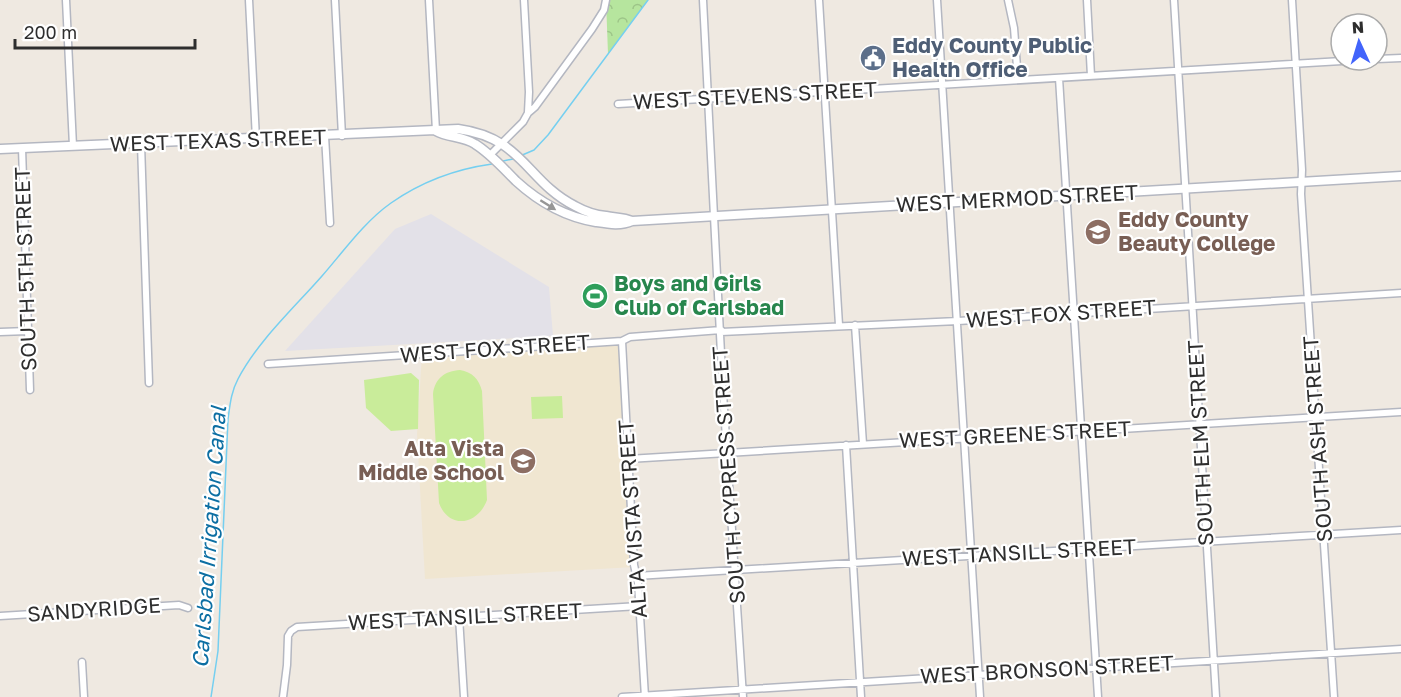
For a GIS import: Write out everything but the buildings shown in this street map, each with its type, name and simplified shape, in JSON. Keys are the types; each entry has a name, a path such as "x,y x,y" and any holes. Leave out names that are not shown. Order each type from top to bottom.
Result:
{"street":[{"path":"66,0 73,146"},
{"path":"249,0 256,139"},
{"path":"335,0 342,136"},
{"path":"429,0 436,131"},
{"path":"524,0 528,113"},
{"path":"490,155 505,145 535,106 592,29 604,10 606,0"},
{"name":"SOUTH CYPRESS STREET","path":"703,0 727,453 743,697"},
{"path":"819,0 839,325"},
{"path":"937,0 980,697"},
{"path":"1008,0 1014,28 1018,80"},
{"path":"1087,0 1090,76"},
{"name":"SOUTH ELM STREET","path":"1174,0 1216,697"},
{"name":"SOUTH ASH STREET","path":"1292,0 1308,299 1334,697"},
{"name":"WEST STEVENS STREET","path":"618,104 1329,62"},
{"path":"1059,78 1098,697"},
{"name":"WEST TEXAS STREET","path":"0,149 342,136 443,129 465,130 482,134 505,145 556,192 575,206 596,214 624,217 632,221"},
{"name":"WEST TEXAS STREET","path":"436,131 472,142 490,155 530,192 562,213 605,224 624,225 632,221"},
{"path":"325,136 330,223"},
{"path":"141,144 149,382"},
{"name":"SOUTH 5TH STREET","path":"22,148 30,390"},
{"name":"WEST MERMOD STREET","path":"632,221 1401,176"},
{"name":"WEST FOX STREET","path":"268,364 622,341 630,337 721,331 958,321 1401,293"},
{"path":"855,326 863,444"},
{"path":"0,332 28,331"},
{"name":"ALTA VISTA STREET","path":"622,341 645,696"},
{"name":"WEST GREENE STREET","path":"628,459 1401,412"},
{"path":"846,445 861,697"},
{"name":"WEST TANSILL STREET","path":"636,576 1401,530"},
{"name":"SANDYRIDGE","path":"0,616 180,605 188,608"},
{"name":"WEST TANSILL STREET","path":"283,697 288,636 297,627 639,606"},
{"path":"459,618 464,697"},
{"name":"WEST BRONSON STREET","path":"622,697 1401,649"},
{"path":"82,662 84,697"}],"shaded area":[{"path":"431,214 549,287 553,336 285,351 395,229"},
{"name":"Alta Vista Middle School","path":"622,341 634,567 425,579 417,434 422,354"}],"green space":[{"path":"606,0 648,0 608,54"},
{"path":"460,370 474,377 482,391 487,500 477,515 463,521 456,521 444,512 439,503 433,394 442,376"},
{"path":"411,373 419,380 418,429 391,431 366,408 364,380"},
{"path":"562,396 563,418 532,419 531,397"}],"waterway":[{"name":"Carlsbad Irrigation Canal","path":"520,156 534,150 548,135 648,0"},
{"name":"Carlsbad Irrigation Canal","path":"503,161 513,159"},
{"name":"Carlsbad Irrigation Canal","path":"211,697 218,651 228,419 232,394 238,379 266,338 354,238 381,211 402,196 427,183 465,169 492,164"}],"place":[{"name":"Eddy County Public Health Office","path":"873,58"},
{"name":"Eddy County Beauty College","path":"1098,232"},
{"name":"Boys and Girls Club of Carlsbad","path":"595,296"},
{"name":"Alta Vista Middle School","path":"523,461"}]}
